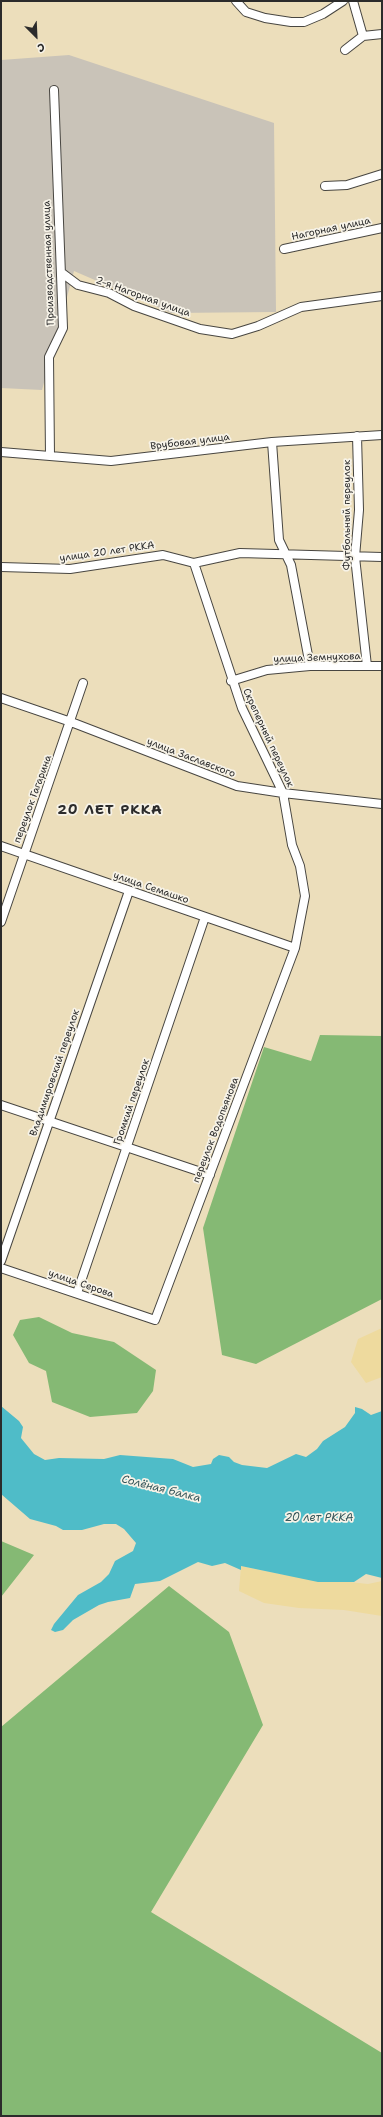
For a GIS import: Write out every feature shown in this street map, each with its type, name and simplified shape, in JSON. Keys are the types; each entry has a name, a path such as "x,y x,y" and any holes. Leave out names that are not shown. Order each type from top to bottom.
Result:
{"street":[{"path":"236,1 246,12 265,18 291,22 304,22 323,14 343,1"},
{"path":"353,1 363,36"},
{"path":"346,50 363,36 382,34"},
{"name":"Производственная улица","path":"50,456 50,357 63,328 62,273 58,228 54,90"},
{"path":"325,186 347,185 382,174"},
{"name":"Нагорная улица","path":"284,249 382,228"},
{"name":"2-я Нагорная улица","path":"62,273 78,285 109,293 134,306 200,329 232,334 258,326 301,307 382,296"},
{"name":"Врубовая улица","path":"1,452 111,461 272,442 382,435"},
{"name":"Футбольный переулок","path":"357,436 359,510 355,557 366,666"},
{"path":"272,442 279,540 291,565 310,666"},
{"name":"улица 20 лет РККА","path":"1,567 70,569 163,555 194,563 240,553 382,557"},
{"name":"Скреперный переулок","path":"194,563 231,681 242,708 283,793 292,845 300,866 305,896 295,948"},
{"name":"улица Земнухова","path":"231,681 267,670 310,666 382,666"},
{"name":"переулок Гагарина","path":"1,922 23,854 71,722 83,682"},
{"name":"улица Заславского","path":"1,698 71,722 237,786 283,793 382,804"},
{"name":"улица Семашко","path":"1,846 295,948"},
{"name":"Владимировский переулок","path":"1,1261 129,891"},
{"name":"Громкий переулок","path":"77,1294 205,917"},
{"name":"переулок Водопьянова","path":"155,1320 295,948"},
{"path":"1,1105 210,1175"},
{"name":"улица Серова","path":"1,1268 155,1320"}],"shaded area":[{"path":"69,55 274,123 276,312 171,313 74,271 42,390 1,388 1,60"}],"green space":[{"path":"320,1035 382,1036 382,1299 256,1364 222,1355 203,1228 264,1047 311,1061"},
{"path":"39,1317 72,1333 114,1342 156,1370 153,1391 137,1413 90,1417 52,1402 46,1371 29,1363 13,1335 20,1320"},
{"path":"1,1541 34,1555 1,1597"},
{"path":"169,1586 229,1632 263,1725 151,1912 382,2053 382,2116 1,2116 1,1727"}],"sand":[{"path":"382,1328 382,1377 366,1383 351,1362 358,1339"},
{"path":"241,1566 285,1575 368,1584 382,1581 382,1616 344,1610 299,1608 264,1603 239,1591"}],"water":[{"name":"20 лет РККА","path":"1,1406 19,1421 23,1427 21,1438 34,1454 45,1460 59,1458 104,1459 120,1455 173,1459 193,1467 211,1464 213,1459 219,1455 229,1457 234,1462 242,1465 267,1468 296,1454 306,1457 317,1449 323,1441 345,1427 355,1413 355,1407 362,1409 371,1415 382,1411 382,1578 366,1574 354,1582 318,1582 241,1566 241,1570 225,1563 212,1566 198,1562 160,1581 135,1584 130,1598 99,1605 73,1620 63,1630 55,1632 51,1630 54,1624 78,1595 101,1582 109,1574 115,1561 133,1551 136,1543 124,1529 116,1524 104,1524 82,1530 63,1530 56,1526 30,1519 1,1494"}],"district":[{"name":"20 ЛЕТ РККА","path":"110,810"}],"water label":[{"name":"Солёная балка","path":"161,1489"}]}
